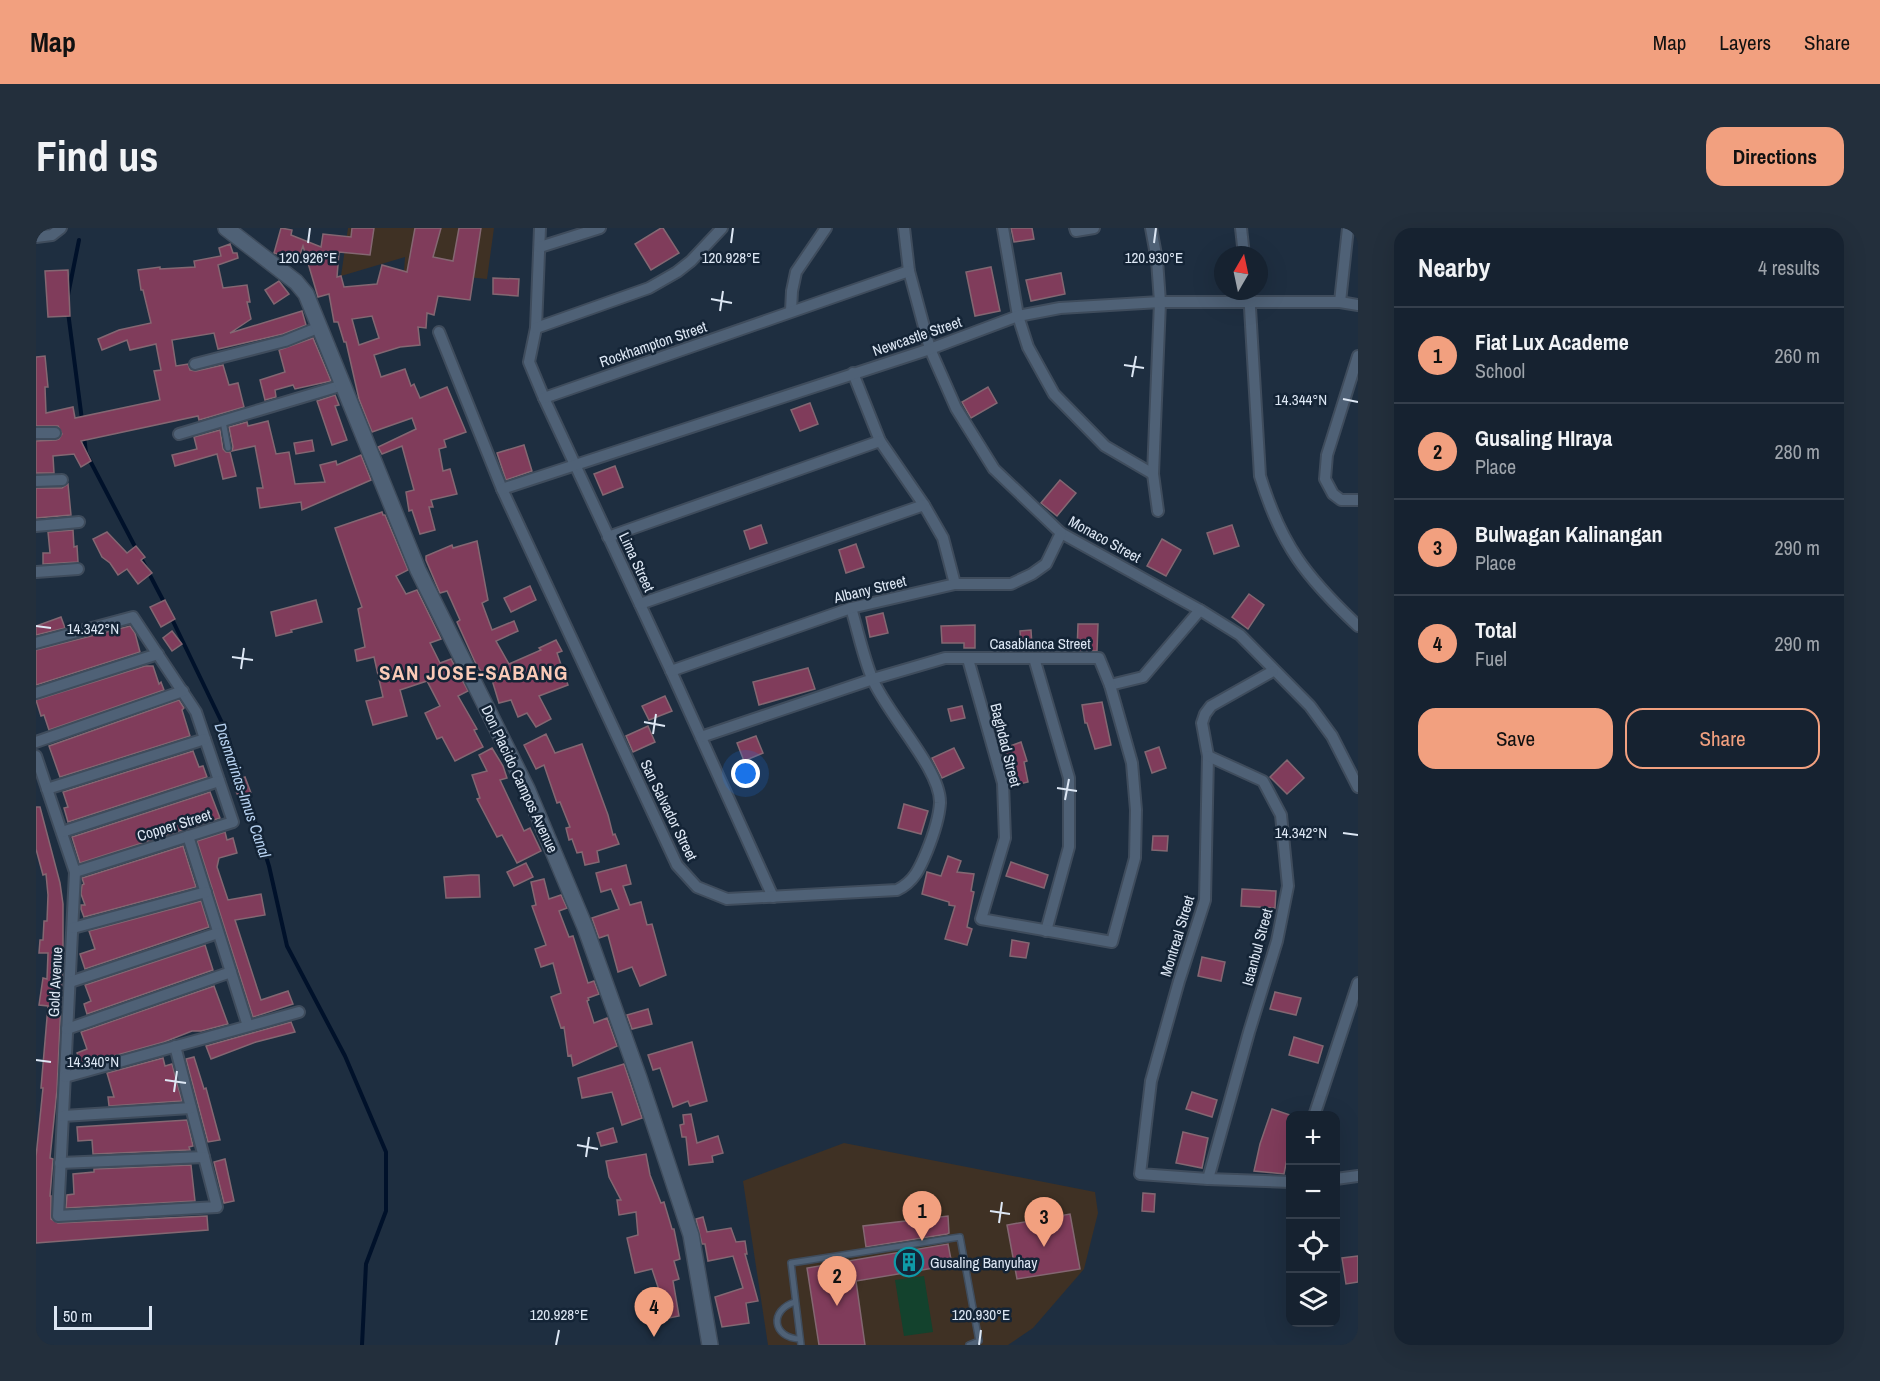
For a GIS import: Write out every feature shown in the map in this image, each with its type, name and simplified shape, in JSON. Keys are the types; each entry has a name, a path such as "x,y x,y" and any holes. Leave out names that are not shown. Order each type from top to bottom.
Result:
{"main road":[{"name":"Don Placido Campos Avenue","path":"226,228 296,282 306,294 418,570 527,789 585,927 639,1078 691,1235 710,1345"}],"street":[{"path":"36,237 52,235 61,228"},
{"name":"Lima Street","path":"540,228 536,328 530,362 543,398 671,670 773,897"},
{"path":"540,247 600,228"},
{"path":"536,328 649,288 691,261 722,228"},
{"path":"791,311 796,272 826,228"},
{"name":"Monaco Street","path":"904,228 909,271 930,349 956,408 994,469 1061,533 1200,610 1240,635 1310,706 1332,736 1358,787"},
{"path":"1003,228 1018,316 1028,347 1054,394 1106,446 1153,474"},
{"path":"1075,228 1076,231 1094,228"},
{"path":"1151,228 1157,260 1160,302 1153,474 1158,512"},
{"path":"1241,228 1243,246"},
{"path":"1340,302 1348,228"},
{"name":"Rockhampton Street","path":"543,398 909,271"},
{"name":"Newcastle Street","path":"1268,297 1358,305"},
{"name":"Newcastle Street","path":"502,489 930,349 1018,316 1059,308 1214,298"},
{"path":"1249,300 1260,476 1269,505 1286,543 1300,565 1318,587 1358,626"},
{"path":"195,364 285,340 320,327"},
{"name":"San Salvador Street","path":"439,332 502,489 677,865 696,887 727,899 897,890 909,884 921,866 934,835 940,801 931,771 888,708 873,679 851,608"},
{"path":"1358,356 1327,455 1326,479 1333,494 1341,500 1358,500"},
{"path":"853,373 880,441 924,505 943,538 955,584"},
{"path":"179,434 343,385"},
{"path":"36,433 55,433"},
{"path":"609,537 880,441"},
{"path":"36,481 62,480"},
{"path":"640,604 924,505"},
{"path":"36,525 79,522"},
{"name":"Albany Street","path":"671,670 851,608 955,584 1011,584 1046,564 1061,533"},
{"path":"36,572 78,569"},
{"path":"1110,685 1143,677 1200,610"},
{"name":"Copper Street","path":"36,643 133,617 196,712 233,822 75,872"},
{"path":"36,693 158,654"},
{"name":"Casablanca Street","path":"701,737 873,679 945,658 1098,658 1110,685 1132,763 1136,810 1135,858 1112,942"},
{"name":"Baghdad Street","path":"968,658 1003,783 1005,838 981,919 1112,942"},
{"path":"1034,658 1069,778 1069,847 1046,931"},
{"name":"Montreal Street","path":"1208,1179 1140,1174 1151,1081 1205,900 1208,756 1202,723 1211,706 1273,670"},
{"path":"36,741 183,691"},
{"path":"47,789 205,739"},
{"name":"Gold Avenue","path":"36,756 75,872 58,1216 217,1208 204,1157"},
{"name":"Istanbul Street","path":"1208,756 1263,782 1281,815 1288,886 1277,941 1208,1179"},
{"path":"62,832 219,781"},
{"path":"188,837 248,1026"},
{"path":"73,928 206,892"},
{"path":"70,982 218,933"},
{"path":"67,1029 231,972"},
{"path":"1316,1111 1358,983"},
{"path":"65,1077 299,1012"},
{"path":"60,1162 204,1157 175,1047"},
{"path":"63,1116 191,1108"},
{"path":"1340,1178 1358,1176"},
{"path":"1208,1179 1286,1182"}],"lane":[{"path":"223,421 228,448"},
{"path":"795,1302 785,1305 779,1313 777,1323 781,1333 789,1339 800,1342 791,1263 960,1237 979,1341 969,1345"}],"shaded area":[{"path":"348,228 494,228 487,279 404,271 405,257 341,276"},
{"path":"844,1143 1095,1192 1098,1213 1084,1269 1033,1328 1008,1345 768,1345 743,1181"}],"green space":[{"path":"924,1276 933,1332 904,1336 895,1280"}],"building":[{"path":"281,228 292,230 291,235 321,247 323,234 351,237 352,228 374,228 370,255 339,252 337,277 341,276 344,287 377,284 382,265 407,272 415,228 441,228 433,257 453,261 459,228 481,228 470,300 438,296 434,315 427,313 426,328 418,327 420,345 400,347 374,355 381,377 405,369 411,386 414,384 420,398 447,387 466,432 444,440 446,447 439,449 443,471 450,469 457,494 431,500 433,507 429,507 435,530 420,534 412,510 409,511 406,492 414,490 402,446 382,454 378,447 416,429 412,418 372,432 359,399 346,342 344,342 338,322 334,322 329,294 318,297 303,246 298,260 274,253","holes":["372,316 379,338 359,345 352,319"]},
{"path":"661,228 679,253 651,270 635,244"},
{"path":"1011,228 1032,228 1034,239 1014,242"},
{"path":"230,244 233,253 237,253 238,258 218,265 223,288 247,285 250,302 247,302 251,319 230,333 302,311 306,325 283,334 218,349 214,333 172,340 176,366 188,364 190,370 196,371 223,365 229,385 238,383 244,407 199,420 198,416 81,441 91,461 81,467 74,454 53,456 54,473 36,473 36,441 56,440 62,434 58,426 36,426 36,357 45,356 48,387 45,387 46,413 73,407 75,418 160,400 154,371 161,370 156,344 130,350 127,340 102,350 98,339 119,330 151,323 143,290 141,290 138,270 160,267 160,269 195,267 194,261 221,256 219,248"},
{"path":"991,267 1000,311 975,316 966,272"},
{"path":"68,270 70,316 48,317 45,271"},
{"path":"1061,273 1065,294 1031,301 1026,280"},
{"path":"493,278 519,279 518,296 493,294"},
{"path":"279,281 289,294 274,304 265,290"},
{"path":"313,338 331,381 295,389 293,385 275,390 276,397 265,400 260,380 285,372 279,350"},
{"path":"988,387 997,403 971,418 962,402"},
{"path":"335,395 339,405 335,406 347,440 332,445 317,401"},
{"path":"810,403 818,424 800,431 791,410"},
{"path":"268,421 276,454 289,452 295,484 325,482 320,465 336,461 337,465 361,455 371,480 302,510 301,502 260,508 257,488 263,488 255,446 232,451 229,427 247,422 248,426"},
{"path":"220,430 223,449 230,452 236,476 223,479 217,454 175,466 172,455 197,449 194,437"},
{"path":"312,440 314,451 296,454 294,443"},
{"path":"524,445 532,471 506,480 497,453"},
{"path":"615,466 623,487 603,495 594,474"},
{"path":"1060,480 1076,493 1057,516 1041,503"},
{"path":"68,484 71,515 36,518 36,488 62,488"},
{"path":"382,512 408,570 396,576 406,594 417,590 441,639 430,643 440,663 451,659 468,691 458,696 477,729 474,730 483,747 455,761 442,737 437,739 425,713 440,706 427,681 400,690 407,716 373,725 366,701 383,697 374,657 357,661 355,650 365,647 358,609 362,607 335,528"},
{"path":"761,525 767,543 750,549 744,531"},
{"path":"1232,525 1239,546 1214,554 1207,533"},
{"path":"73,530 78,562 43,564 43,553 50,553 48,532"},
{"path":"107,532 127,553 136,546 145,557 141,560 152,573 138,584 127,569 118,575 110,563 102,557 93,539"},
{"path":"1162,539 1181,550 1166,576 1147,566"},
{"path":"477,541 488,600 482,603 492,630 514,621 518,631 496,641 509,664 541,650 539,648 556,640 562,651 557,653 568,685 539,696 551,719 536,727 527,713 518,717 511,700 499,703 489,670 482,673 475,662 457,622 460,620 447,591 440,593 426,560 426,556 452,545 453,548"},
{"path":"856,544 864,567 846,573 839,550"},
{"path":"530,586 536,600 511,612 504,598"},
{"path":"1249,594 1264,605 1248,629 1232,617"},
{"path":"165,600 175,619 161,627 150,607"},
{"path":"316,600 322,622 276,636 271,612"},
{"path":"883,613 888,633 870,637 866,617"},
{"path":"61,617 65,628 36,635 36,626"},
{"path":"1078,624 1098,624 1097,651 1077,651"},
{"path":"975,625 975,648 964,648 964,643 942,643 941,626"},
{"path":"130,626 135,633 140,652 36,685 36,650"},
{"path":"1031,630 1032,646 1021,647 1020,631"},
{"path":"172,631 182,644 172,651 163,638"},
{"path":"145,666 153,666 159,684 161,682 164,690 49,730 44,715 41,716 36,700"},
{"path":"808,668 815,689 759,705 753,682"},
{"path":"665,696 672,711 649,720 642,706"},
{"path":"179,700 184,708 182,710 190,736 60,777 49,746"},
{"path":"1102,702 1111,745 1095,749 1087,723 1085,723 1082,705"},
{"path":"962,706 965,718 951,721 948,709"},
{"path":"648,726 655,742 633,752 626,736"},
{"path":"546,734 555,753 582,744 613,835 615,834 619,844 597,851 599,862 585,865 582,852 577,853 572,839 569,840 566,828 570,827 560,802 557,803 544,765 536,769 524,745"},
{"path":"756,736 763,753 744,761 737,743"},
{"path":"1021,742 1027,761 1024,762 1028,782 1015,785 1005,748"},
{"path":"1159,747 1166,768 1152,773 1145,752"},
{"path":"492,748 507,778 500,780 524,831 530,828 541,851 517,863 502,835 497,837 477,799 480,798 472,775 487,771 479,755"},
{"path":"954,748 964,768 942,778 932,758"},
{"path":"193,751 199,767 203,766 207,777 68,822 64,808 68,807 63,792"},
{"path":"1287,760 1304,778 1287,794 1270,777"},
{"path":"245,777 251,793 239,798 232,782"},
{"path":"210,792 220,818 80,863 72,837"},
{"path":"904,804 928,811 921,834 898,828"},
{"path":"36,807 40,807 60,883 63,904 57,1090 50,1158 53,1159 51,1219 58,1223 207,1216 208,1230 36,1243 36,1157 48,1006 39,1005 43,978 47,979 48,953 39,953 40,940 43,940 44,921 47,921 48,895 46,874 43,875 36,849"},
{"path":"225,832 227,840 233,838 237,853 219,858 217,867 228,900 261,894 265,915 235,920 261,1000 288,991 293,1004 253,1017 197,841"},
{"path":"1153,836 1168,836 1167,851 1152,850"},
{"path":"183,846 196,887 84,917 81,909 81,905 85,905 81,894 84,884 82,878"},
{"path":"948,856 961,861 957,872 974,874 971,891 974,892 967,927 972,929 967,945 945,939 955,906 922,894 927,872 941,876"},
{"path":"1011,862 1048,875 1044,888 1006,876"},
{"path":"526,863 533,877 514,886 507,872"},
{"path":"626,865 631,884 623,886 630,905 641,902 647,925 652,924 666,975 640,986 632,967 618,972 608,935 599,938 592,918 619,909 611,889 601,892 596,873"},
{"path":"479,875 480,897 446,898 444,877"},
{"path":"544,879 549,899 561,895 567,908 559,911 569,937 573,936 588,983 594,981 599,994 588,998 587,1001 594,1023 607,1018 617,1046 573,1066 571,1055 568,1056 564,1027 561,1028 551,997 561,993 553,963 541,967 535,949 546,945 532,906 536,905 531,882"},
{"path":"1242,889 1276,891 1275,908 1241,906"},
{"path":"201,901 209,927 85,969 80,954 95,949 89,931"},
{"path":"1012,940 1029,943 1026,958 1010,956"},
{"path":"205,945 213,970 87,1014 84,1004 91,1001 85,985"},
{"path":"1202,957 1225,962 1221,981 1198,976"},
{"path":"214,986 228,1024 192,1031 164,1042 81,1065 77,1053 87,1049 81,1032"},
{"path":"1275,992 1301,998 1296,1015 1270,1009"},
{"path":"648,1009 652,1024 632,1029 627,1015"},
{"path":"291,1022 295,1032 256,1042 211,1059 206,1046"},
{"path":"1294,1037 1323,1046 1318,1063 1289,1055"},
{"path":"692,1042 707,1101 690,1106 688,1101 673,1107 660,1068 653,1070 648,1055"},
{"path":"194,1057 204,1089 206,1088 220,1140 208,1142 186,1059"},
{"path":"163,1058 165,1066 172,1064 182,1101 109,1106 108,1097 114,1097 107,1073"},
{"path":"624,1064 642,1118 622,1125 612,1092 582,1098 578,1078"},
{"path":"1192,1092 1217,1100 1212,1117 1186,1109"},
{"path":"1272,1109 1286,1114 1284,1174 1254,1171"},
{"path":"691,1114 697,1143 718,1136 723,1153 712,1156 713,1162 689,1165 686,1137 682,1137 680,1125 684,1124 683,1115"},
{"path":"187,1120 193,1146 189,1147 190,1150 93,1154 92,1140 78,1141 77,1127"},
{"path":"613,1128 617,1142 601,1146 597,1133"},
{"path":"1183,1132 1208,1138 1202,1168 1176,1163"},
{"path":"646,1154 650,1175 661,1203 664,1202 672,1229 674,1229 680,1259 674,1261 679,1279 673,1281 679,1316 659,1320 658,1315 642,1317 639,1295 659,1290 652,1269 635,1273 627,1238 638,1235 636,1212 619,1215 617,1200 621,1200 609,1177 606,1161"},
{"path":"225,1159 234,1201 224,1203 214,1162"},
{"path":"191,1165 195,1201 66,1208 67,1195 74,1194 73,1174 94,1172 94,1169"},
{"path":"1143,1193 1155,1194 1154,1212 1142,1211"},
{"path":"1070,1214 1080,1269 1017,1279 1007,1225"},
{"path":"948,1216 949,1233 947,1234 866,1247 863,1226"},
{"path":"703,1217 707,1232 731,1228 736,1242 745,1241 747,1254 745,1254 758,1301 746,1303 749,1323 722,1327 715,1297 743,1288 733,1256 708,1261 696,1219"},
{"path":"948,1244 952,1265 856,1281 865,1345 819,1345 807,1268"},
{"path":"1358,1256 1358,1282 1346,1284 1342,1258"}],"waterway":[{"name":"Dasmarinas-Imus Canal","path":"68,295 79,240"},
{"name":"Dasmarinas-Imus Canal","path":"68,312 82,420"},
{"name":"Dasmarinas-Imus Canal","path":"84,436 86,453 165,604"},
{"name":"Dasmarinas-Imus Canal","path":"171,617 226,731 242,783"},
{"name":"Dasmarinas-Imus Canal","path":"245,790 269,866 287,946 345,1056 386,1152 386,1211 366,1264 362,1345"}],"place":[{"name":"Fiat Lux Academe","path":"922,1241"},
{"name":"Bulwagan Kalinangan","path":"1044,1247"},
{"name":"Gusaling Banyuhay","path":"909,1262"},
{"name":"Gusaling HIraya","path":"837,1306"},
{"name":"Total","path":"654,1337"}],"district":[{"name":"SAN JOSE-SABANG","path":"474,672"}]}
